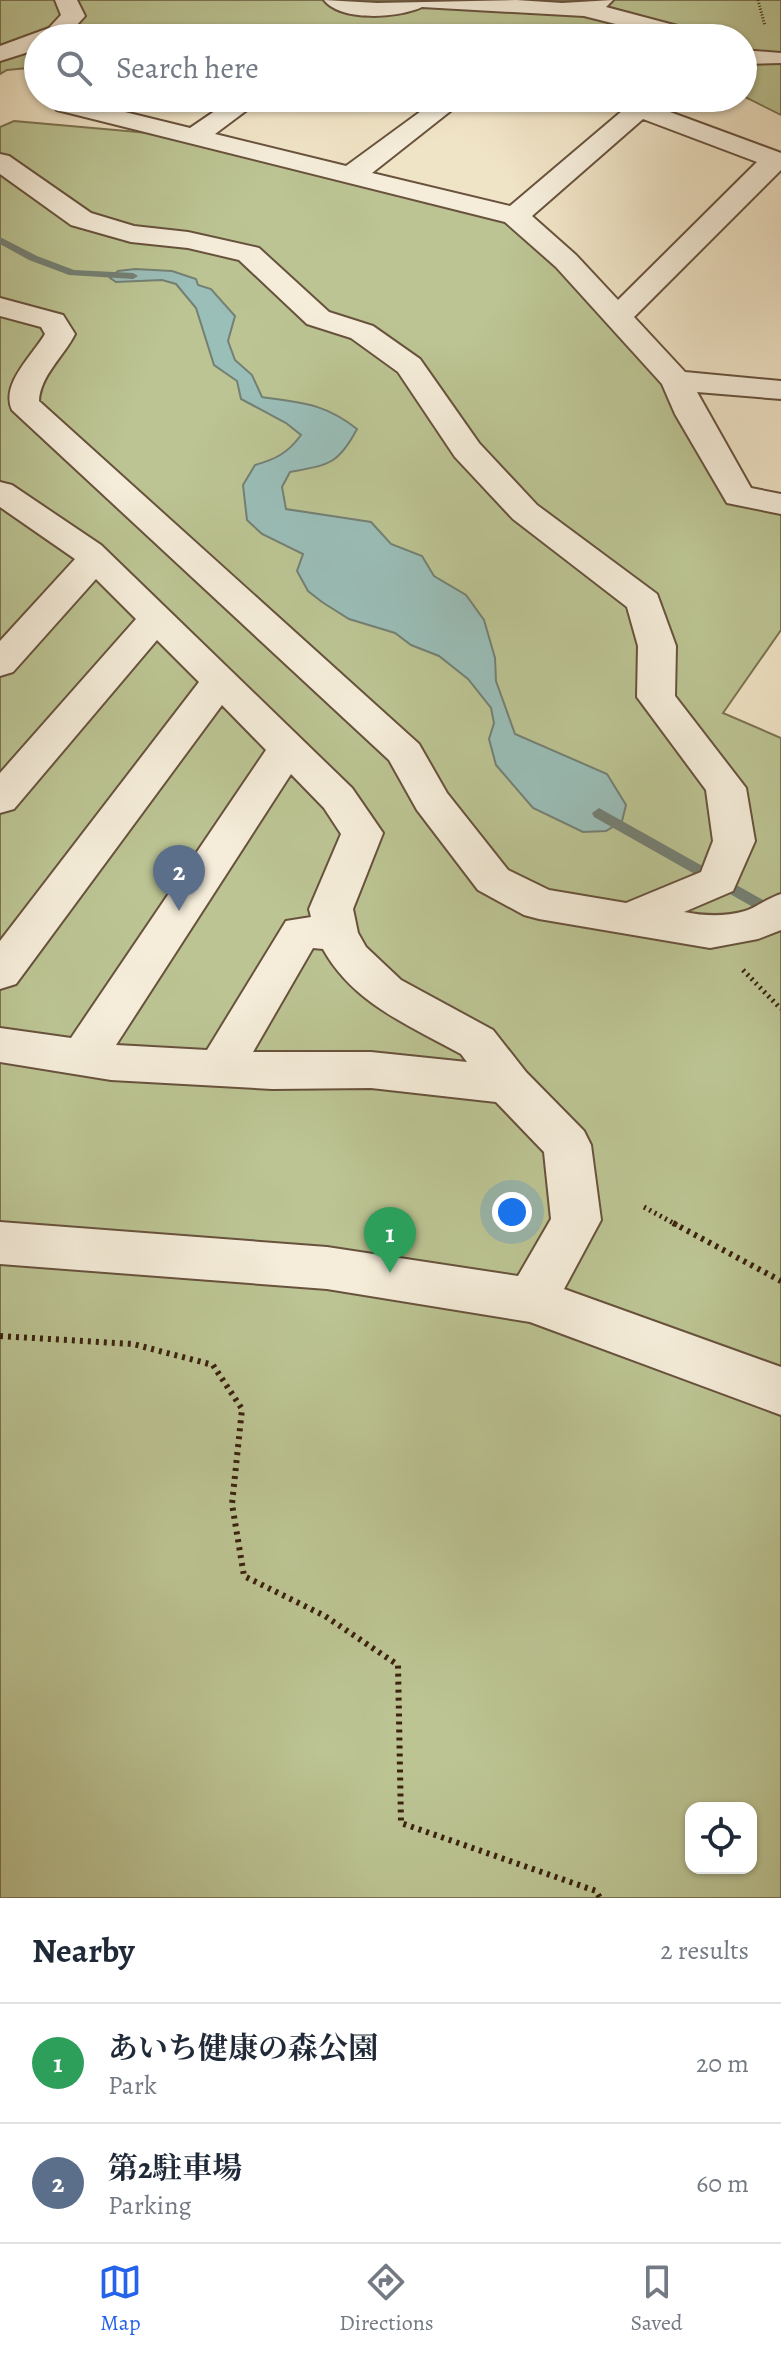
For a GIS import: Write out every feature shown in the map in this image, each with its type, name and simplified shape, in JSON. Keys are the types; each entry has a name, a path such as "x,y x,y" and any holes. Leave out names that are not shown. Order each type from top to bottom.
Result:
{"street":[{"path":"65,24 73,16 66,0"},
{"path":"335,0 349,7 380,9 405,8 415,0 532,9 593,4 649,24"},
{"path":"0,54 24,46"},
{"path":"757,57 773,58"},
{"path":"94,112 515,216 566,261 619,315 676,381 691,414 739,496 781,504"},
{"path":"194,137 231,112"},
{"path":"350,176 436,112"},
{"path":"515,216 637,112"},
{"path":"619,315 777,162 644,112"},
{"path":"0,162 81,219 131,234 188,240 249,254 318,318 362,332 409,366 467,450 525,512 644,602 657,646 656,697 726,788 734,841 718,881 633,917"},
{"path":"0,307 52,321 60,334 50,353 24,384 23,403 405,753 431,800 493,880 539,904 710,932 770,916"},
{"path":"676,381 781,390"},
{"path":"0,492 95,558 338,798 362,833 331,909 336,934 350,958 385,992 477,1042 509,1085 567,1145 576,1220 532,1300"},
{"path":"0,664 95,558"},
{"path":"0,799 156,618"},
{"path":"0,973 220,681"},
{"path":"82,1059 288,748"},
{"path":"220,1068 301,932 336,934"},
{"path":"0,1045 82,1059 220,1068 371,1070 509,1085"},
{"path":"0,1243 327,1268 532,1300 781,1391"}],"path":[{"path":"644,1207 781,1281"},
{"path":"0,1336 133,1344 213,1365 242,1409 232,1504 244,1576 325,1616 398,1665 401,1823 596,1891 600,1898"}],"green space":[{"path":"0,0 781,0 781,115 757,103 757,24 24,24 24,68 0,74"},
{"path":"14,121 194,137 515,216 619,315 739,496 781,504 781,630 723,713 781,738 781,1898 0,1898 0,127"}],"water":[{"path":"118,271 172,271 196,279 198,285 211,289 235,316 228,341 235,360 252,375 262,397 323,409 357,429 344,450 331,461 290,472 282,487 286,509 371,522 391,544 422,556 434,576 466,595 484,620 495,658 496,681 515,734 607,774 626,805 622,821 606,831 583,832 533,808 496,765 489,739 494,723 491,708 468,679 439,656 411,645 395,633 349,619 308,591 297,571 303,554 262,534 247,520 243,485 255,465 281,454 301,435 286,423 241,399 237,381 214,365 196,308 176,284 162,280 116,282 110,278"}],"waterway":[{"path":"0,240 33,258 73,273 133,276"},
{"path":"599,813 781,917"}],"place":[{"name":"第2駐車場","path":"179,911"},
{"name":"あいち健康の森公園","path":"390,1273"}]}
